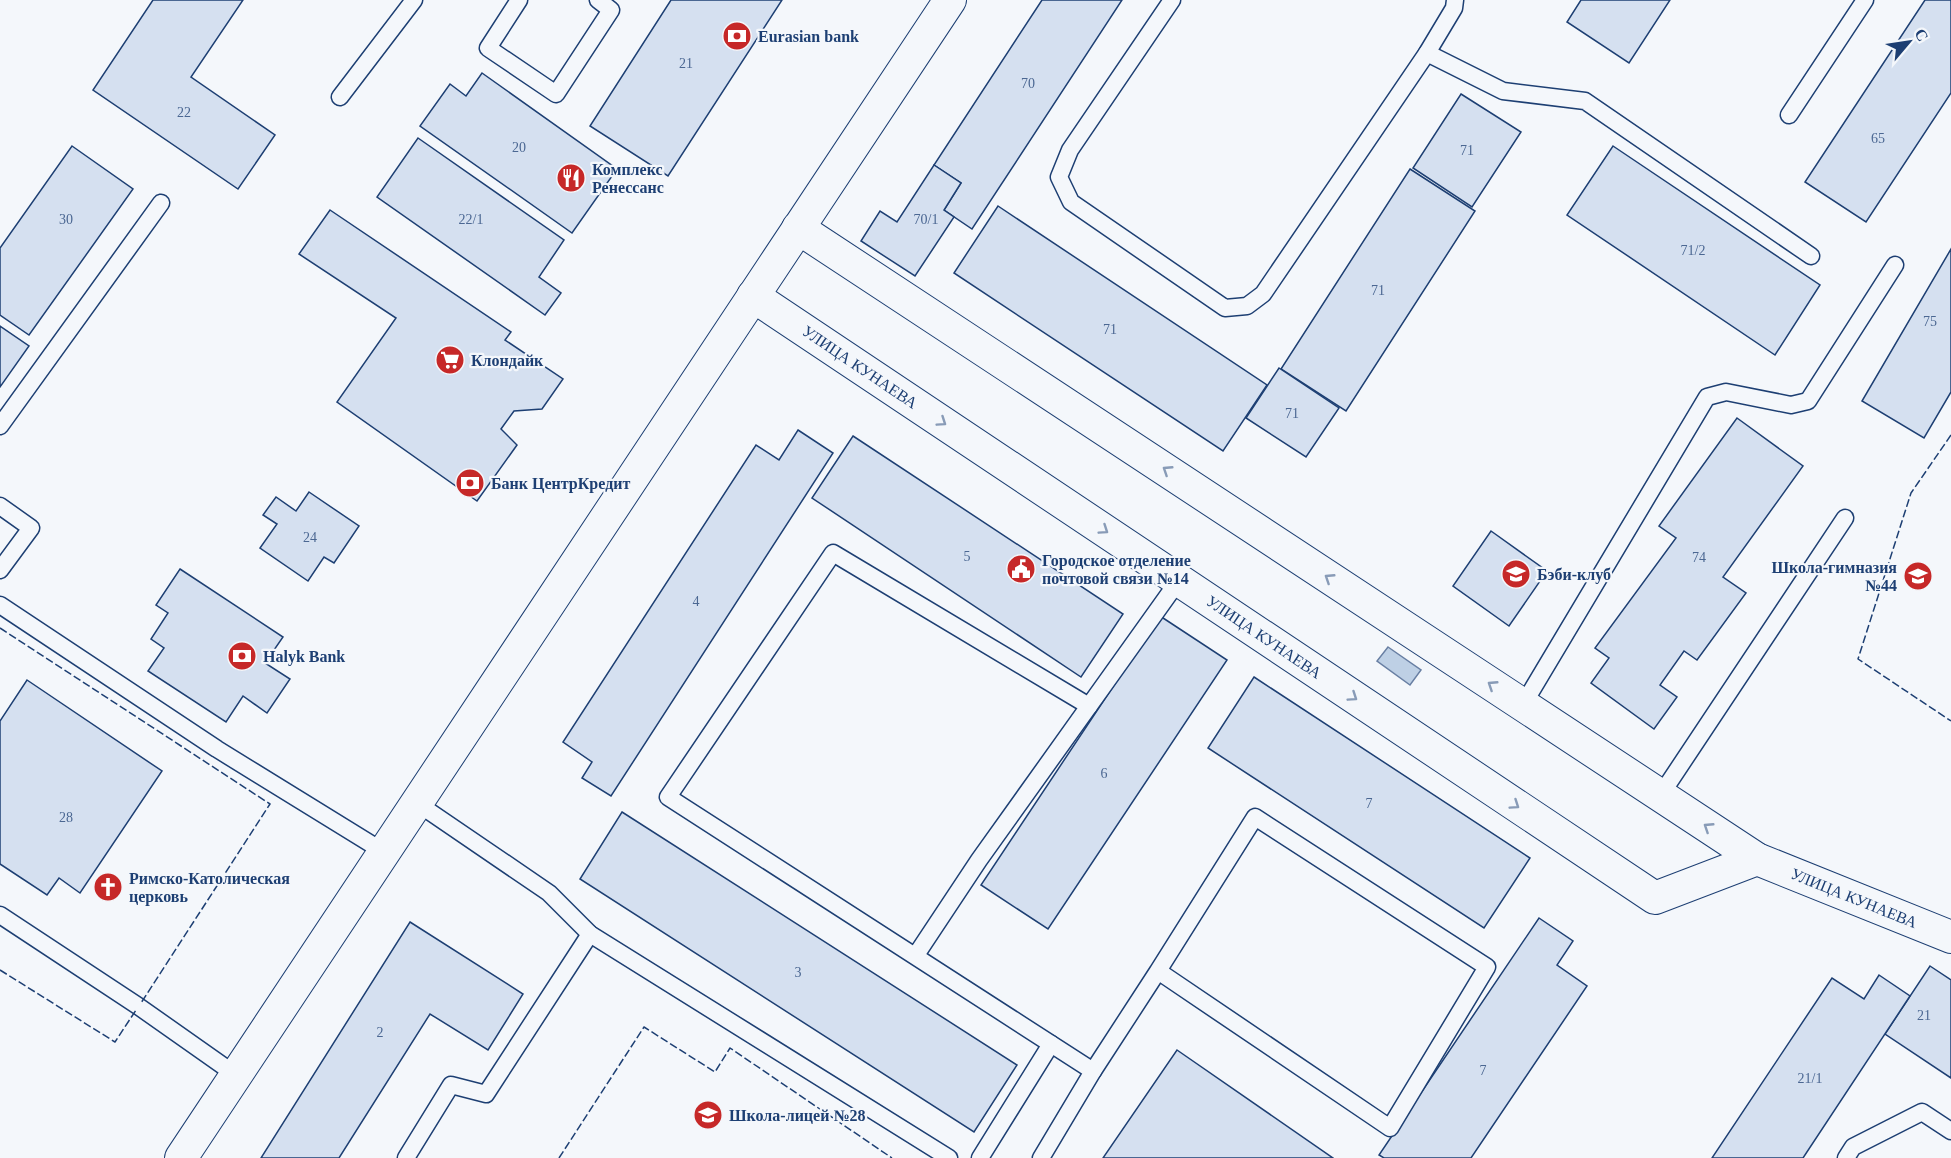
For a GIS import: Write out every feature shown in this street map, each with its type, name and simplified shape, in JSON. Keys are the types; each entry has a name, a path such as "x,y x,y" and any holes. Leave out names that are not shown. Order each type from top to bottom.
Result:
{"street":[{"path":"181,1158 950,0"},
{"name":"УЛИЦА КУНАЕВА","path":"798,228 1757,859 1951,937"},
{"name":"УЛИЦА КУНАЕВА","path":"753,296 1655,898 1757,859"}],"lane":[{"path":"340,97 414,0"},
{"path":"519,0 488,48 556,94 611,10 598,0"},
{"path":"1172,0 1070,150 1059,177 1071,202 1226,308 1247,306 1263,294 1427,52 1454,8 1455,0"},
{"path":"1789,115 1865,0"},
{"path":"1427,52 1503,91 1585,101 1811,256"},
{"path":"0,426 161,203"},
{"path":"1523,705 1707,398 1726,392 1791,405 1808,401 1894,265"},
{"path":"0,506 31,528 0,570"},
{"path":"1660,796 1845,518"},
{"path":"1089,706 833,554 668,797 1093,1071"},
{"path":"916,955 979,860 1179,580"},
{"path":"0,604 217,749 384,852"},
{"path":"417,803 549,893 590,934 949,1158"},
{"path":"1041,1158 1093,1071 1255,817 1487,967 1390,1128 1158,971"},
{"path":"0,915 138,1006 236,1075"},
{"path":"406,1158 451,1085 486,1094 590,934"},
{"path":"980,1158 1051,1044"},
{"path":"1846,1158 1853,1147 1922,1112 1951,1131"}],"water":[{"path":"1388,647 1421,670 1410,685 1377,661"}],"building":[{"path":"153,0 243,0 191,77 275,135 238,189 93,90"},
{"path":"671,0 782,0 668,176 590,126"},
{"path":"1042,0 1122,0 972,229 944,210 961,183 934,165"},
{"path":"1581,0 1670,0 1629,63 1567,22"},
{"path":"1925,0 1951,0 1951,93 1866,222 1805,182"},
{"path":"482,73 617,169 572,233 420,126 450,84 466,96"},
{"path":"1461,94 1521,132 1472,207 1413,168"},
{"path":"418,138 564,240 539,277 561,293 545,315 377,197"},
{"path":"72,146 133,189 29,335 0,315 0,248"},
{"path":"1613,146 1820,285 1775,355 1567,215"},
{"path":"934,165 961,183 944,210 954,217 915,276 861,241 880,211 897,222"},
{"path":"1410,169 1475,211 1346,411 1281,369"},
{"path":"998,206 1267,385 1223,451 954,273"},
{"name":"Клондайк","path":"330,210 511,332 505,340 563,379 542,409 514,411 501,429 517,445 477,501 337,402 396,318 299,254"},
{"path":"1951,249 1951,392 1924,438 1862,401"},
{"path":"0,326 29,346 0,387"},
{"path":"1279,368 1339,408 1306,457 1246,418"},
{"path":"1737,418 1803,466 1723,577 1746,593 1697,660 1684,651 1660,685 1677,697 1654,729 1591,683 1609,658 1595,648 1676,538 1659,526"},
{"path":"798,430 833,453 611,796 582,778 592,762 563,742 756,445 779,460"},
{"path":"853,436 1123,614 1081,677 812,498"},
{"path":"309,492 359,526 334,563 324,557 308,581 260,548 277,524 263,515 276,497 296,511"},
{"path":"1491,531 1547,571 1509,626 1453,586"},
{"path":"180,569 283,637 265,663 290,679 267,713 243,696 226,722 148,671 164,648 151,639 168,613 156,605"},
{"path":"1160,616 1227,660 1048,929 981,885"},
{"path":"1254,677 1530,858 1484,928 1208,748"},
{"path":"27,680 162,771 80,893 59,878 47,895 0,864 0,721"},
{"path":"622,812 1017,1065 974,1132 580,879"},
{"path":"1539,918 1573,941 1557,965 1587,986 1471,1158 1384,1158 1379,1155"},
{"path":"410,922 523,994 488,1050 430,1014 339,1158 261,1158"},
{"path":"1930,966 1951,980 1951,1078 1885,1034"},
{"path":"1879,975 1910,996 1803,1158 1712,1158 1832,978 1864,999"},
{"path":"1177,1050 1333,1158 1103,1158"}],"fence":[{"path":"1951,435 1911,493 1858,659 1951,721"},
{"path":"0,628 270,804 141,1003"},
{"path":"0,970 115,1042 136,1010"},
{"path":"559,1158 644,1027 715,1072 730,1048 892,1158"}],"place":[{"name":"Eurasian bank","path":"737,36"},
{"name":"Комплекс Ренессанс","path":"571,178"},
{"name":"Клондайк","path":"450,360"},
{"name":"Банк ЦентрКредит","path":"470,483"},
{"name":"Городское отделение почтовой связи №14","path":"1021,569"},
{"name":"Бэби-клуб","path":"1516,574"},
{"name":"Школа-гимназия №44","path":"1918,576"},
{"name":"Halyk Bank","path":"242,656"},
{"name":"Римско-Католическая церковь","path":"108,887"},
{"name":"Школа-лицей №28","path":"708,1115"}]}
